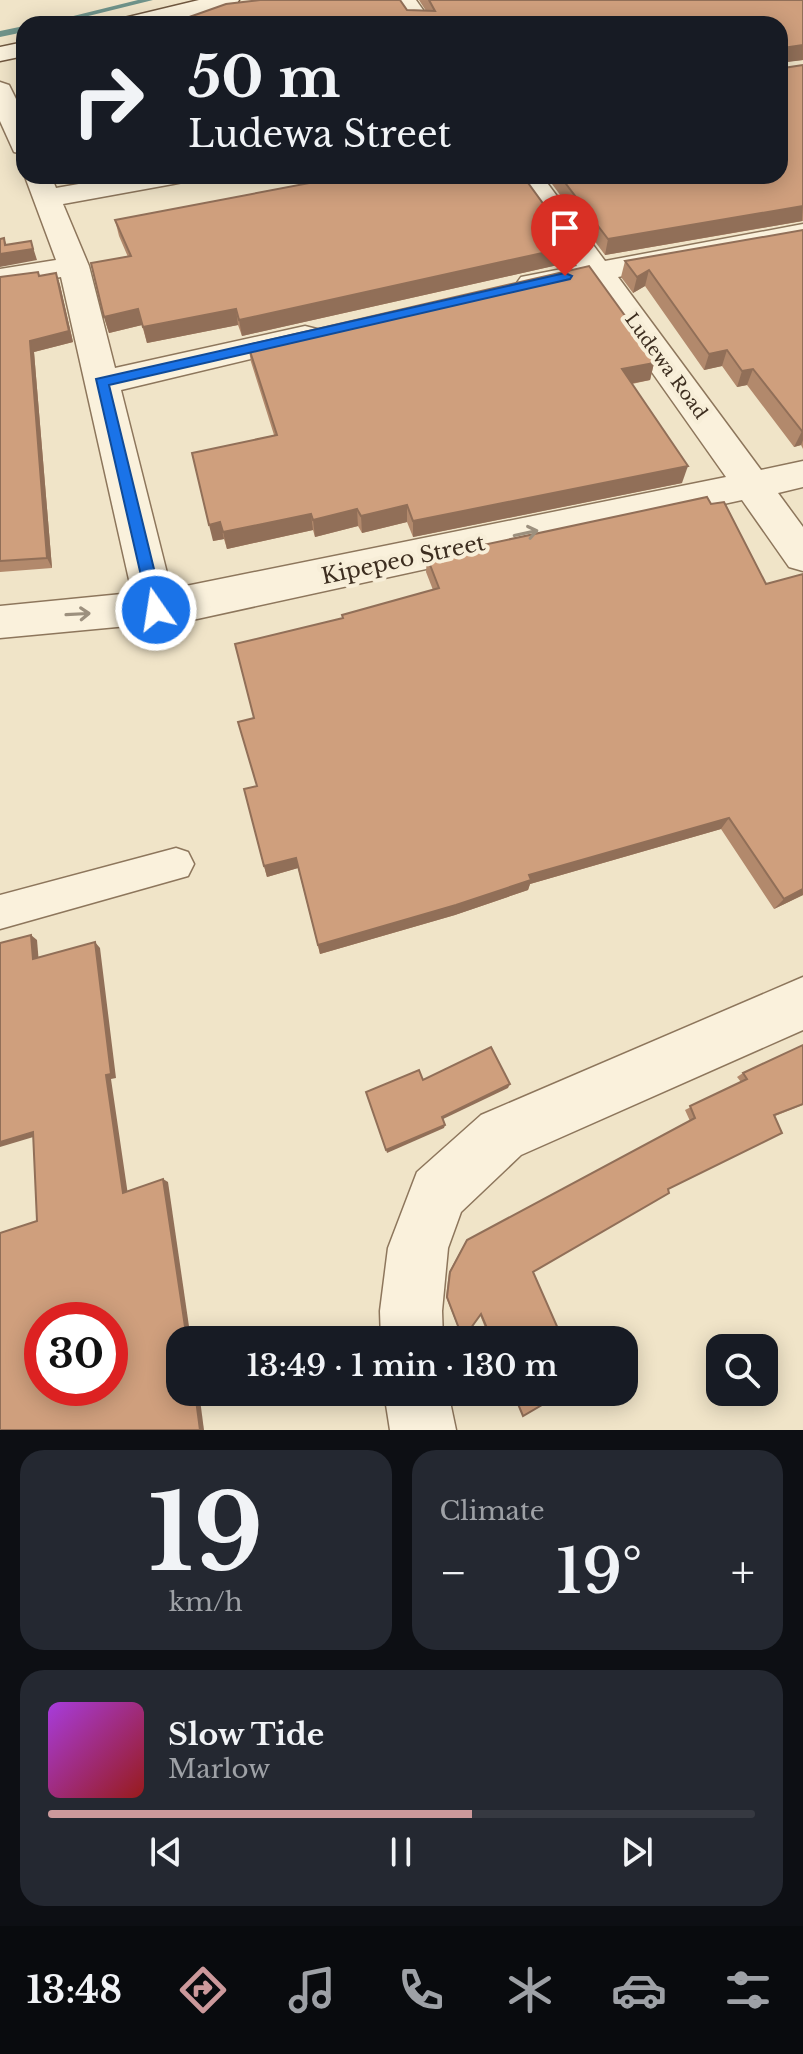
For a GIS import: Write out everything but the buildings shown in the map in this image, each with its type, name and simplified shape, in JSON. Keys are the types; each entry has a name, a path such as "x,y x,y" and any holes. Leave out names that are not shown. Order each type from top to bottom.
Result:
{"street":[{"path":"161,16 228,0"},
{"path":"0,90 16,127"},
{"path":"78,184 42,187 74,266 156,610"},
{"name":"Ludewa Road","path":"534,184 803,556"},
{"path":"504,291 596,269 803,233"},
{"path":"0,278 74,266"},
{"path":"101,383 333,330"},
{"name":"Kipepeo Street","path":"0,622 156,610 803,474"},
{"path":"412,1326 418,1248 438,1193 501,1135 803,1003"},
{"path":"419,1406 423,1430"}],"lane":[{"path":"0,912 176,864"}],"waterway":[{"path":"80,16 149,0"},
{"path":"0,34 16,31"}],"route":[{"path":"156,610 101,383 565,276"}]}
